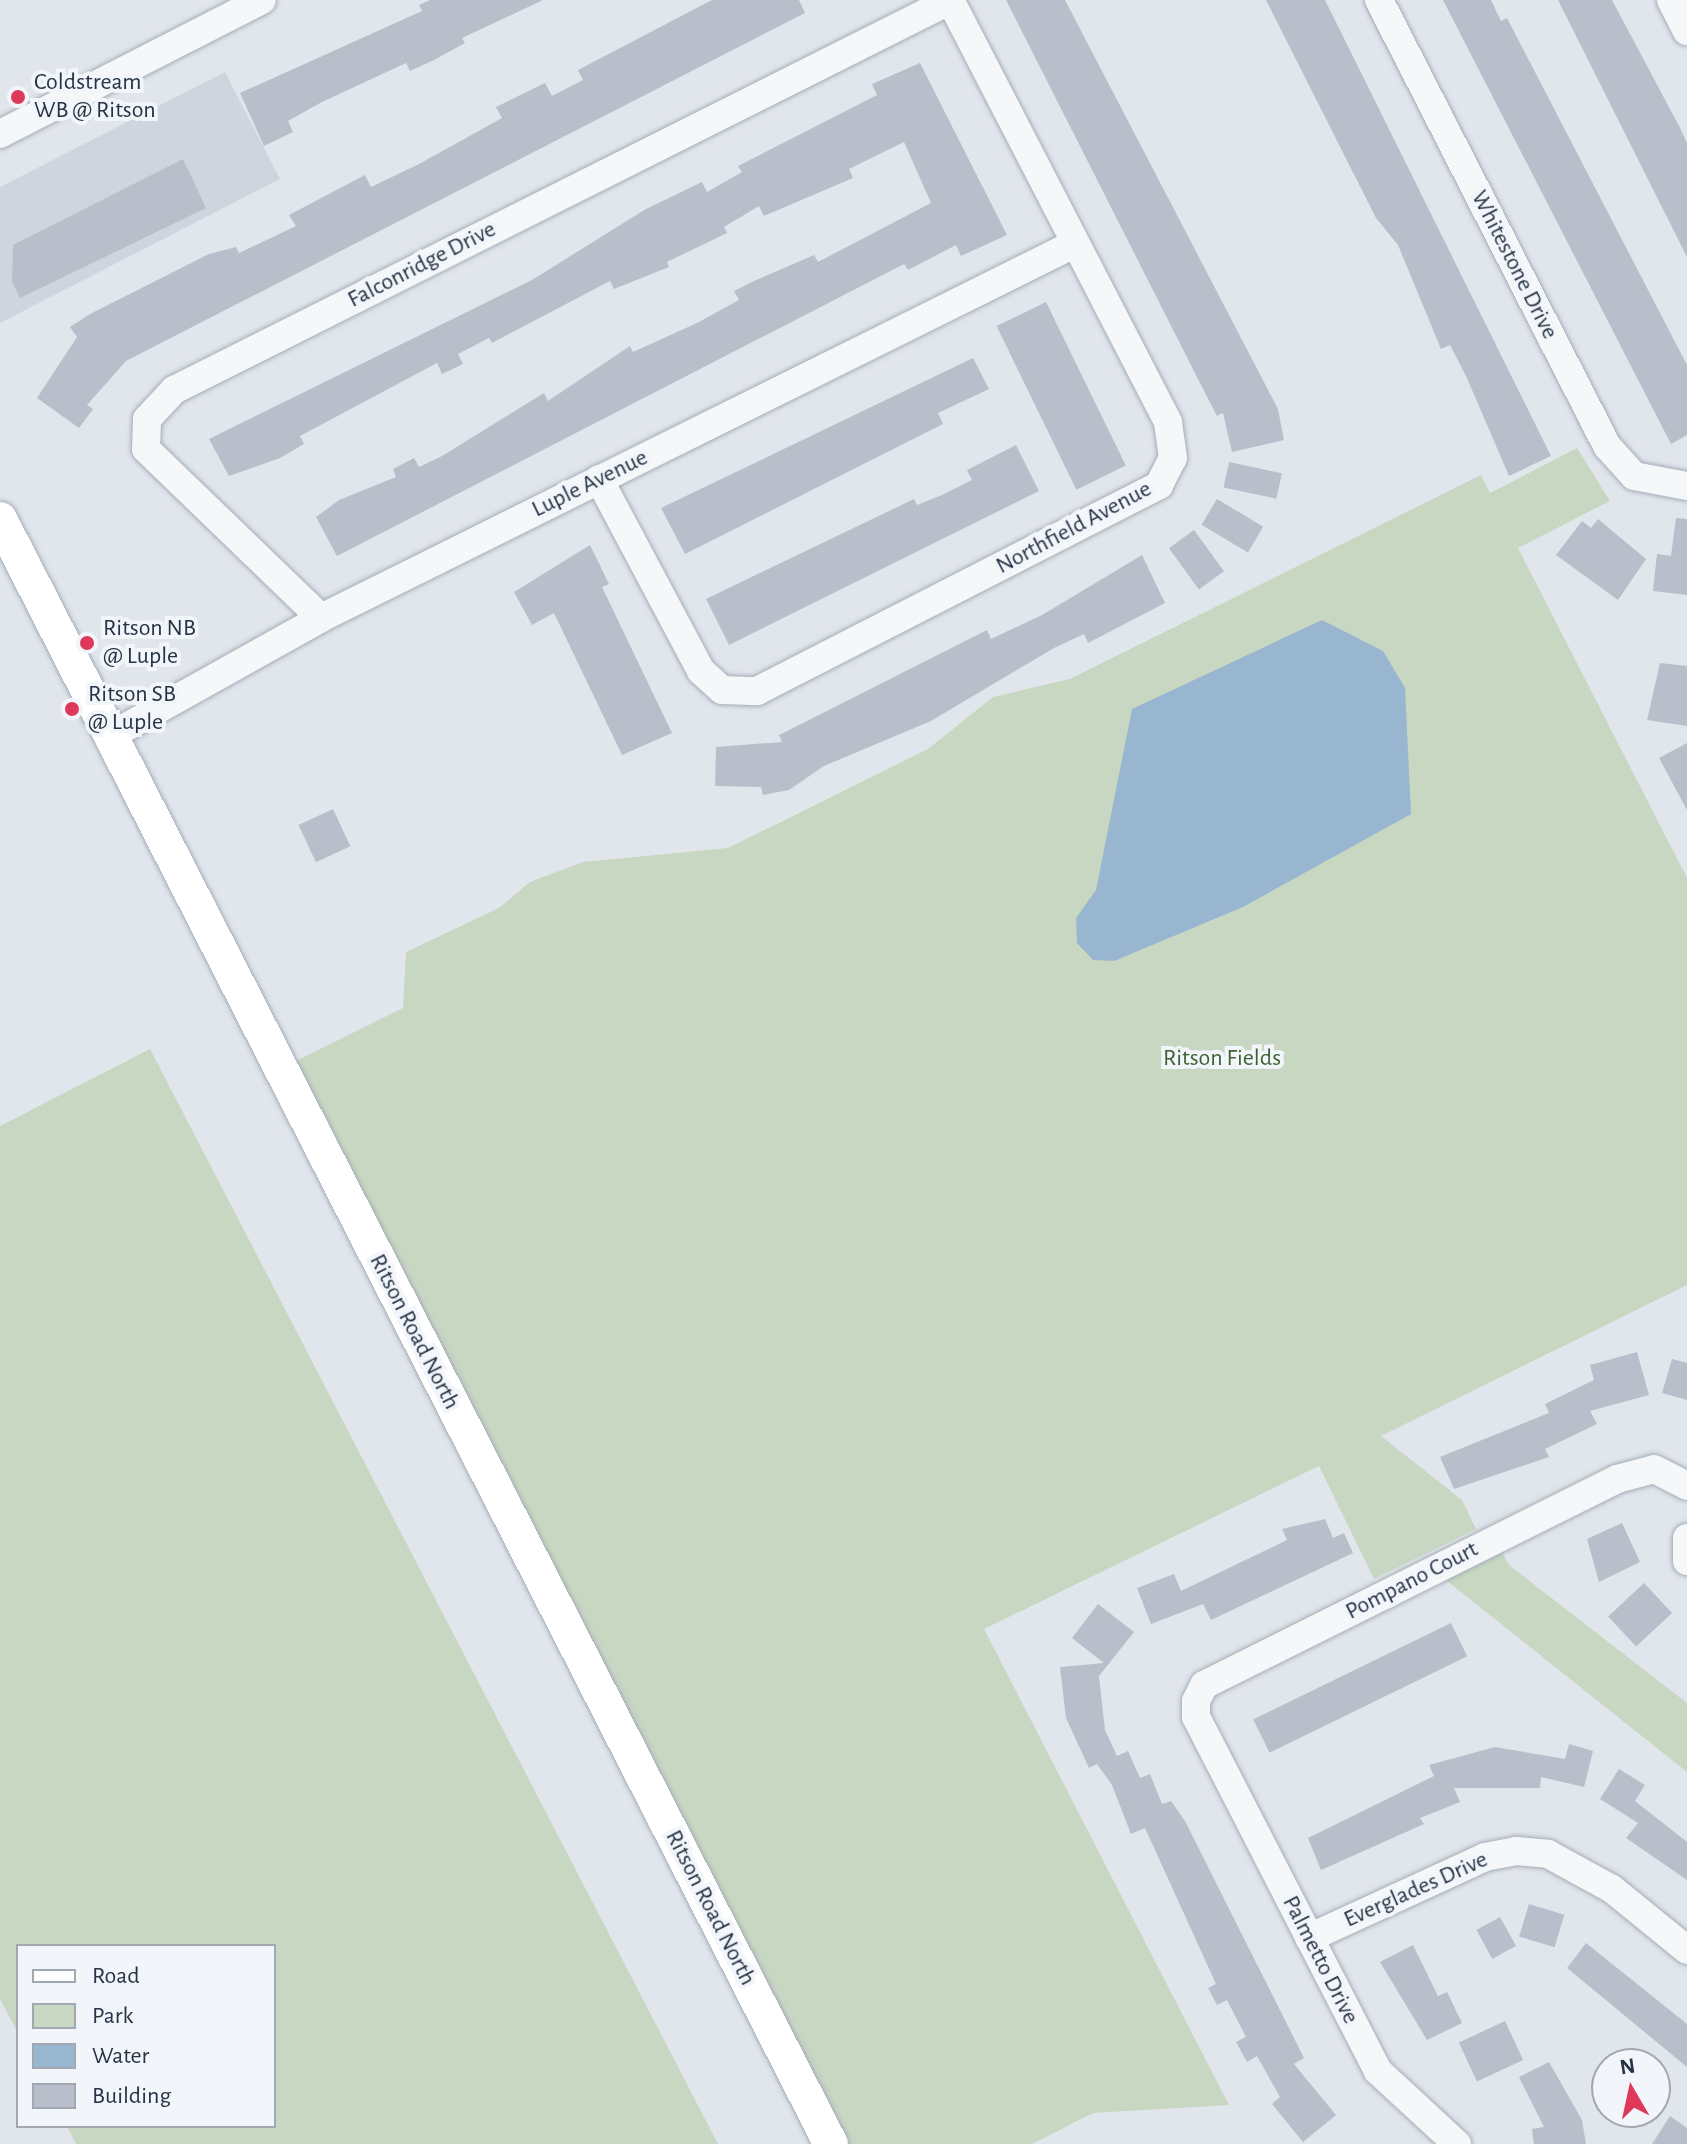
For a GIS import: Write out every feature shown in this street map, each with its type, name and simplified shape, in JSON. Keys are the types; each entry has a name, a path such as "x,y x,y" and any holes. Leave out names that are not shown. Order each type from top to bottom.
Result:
{"main road":[{"name":"Ritson Road North","path":"0,519 831,2144"}],"street":[{"path":"0,134 262,0"},
{"name":"Northfield Avenue","path":"599,479 701,671 722,690 757,691 1159,485 1173,458 1168,422 950,0"},
{"name":"Falconridge Drive","path":"321,618 146,449 147,419 174,390 950,0"},
{"name":"Whitestone Drive","path":"1379,0 1607,446 1634,476 1687,486"},
{"path":"1671,0 1687,31"},
{"name":"Luple Avenue","path":"112,735 321,618 1074,244"},
{"name":"Pompano Court","path":"1214,1752 1196,1717 1204,1685 1627,1474 1654,1469 1687,1486"},
{"path":"1687,1538 1687,1561"},
{"name":"Palmetto Drive","path":"1214,1752 1378,2071 1457,2144"},
{"name":"Everglades Drive","path":"1309,1938 1485,1857 1516,1851 1548,1854 1612,1889 1687,1950"}],"shaded area":[{"path":"225,72 280,179 0,323 0,187"}],"green space":[{"name":"Ritson Fields","path":"1577,448 1610,501 1518,548 1687,878 1687,1285 1381,1436 1462,1500 1476,1529 1374,1579 1319,1466 984,1629 1229,2105 1093,2113 1032,2144 831,2144 296,1061 403,1008 406,952 499,908 530,882 583,862 728,848 928,749 993,697 1070,679 1481,475 1490,493"},
{"path":"150,1049 718,2144 76,2144 68,2128 276,2128 276,1944 16,1944 16,2029 0,1999 0,1126"},
{"path":"1500,1549 1509,1565 1687,1703 1687,1772 1442,1577"}],"water":[{"path":"1322,620 1383,651 1405,688 1411,814 1243,907 1114,961 1093,960 1077,943 1076,918 1096,890 1132,709"}],"building":[{"path":"430,0 543,0 462,38 465,43 434,60 410,71 406,63 322,102 288,121 293,132 264,146 240,93 422,11 419,5"},
{"path":"712,0 799,0 805,13 126,361 87,405 93,409 79,428 37,398 77,337 70,327 90,314 209,254 236,247 239,253 296,226 289,215 365,175 371,187 419,164 502,118 496,107 545,83 552,96 583,80 578,70"},
{"path":"1006,0 1065,0 1278,409 1284,440 1232,452 1223,413 1217,416"},
{"path":"1266,0 1325,0 1551,456 1509,476 1466,376 1450,345 1441,349 1398,245 1376,218"},
{"path":"1443,0 1491,0 1501,21 1507,18 1687,365 1687,435 1671,444"},
{"path":"1558,0 1612,0 1679,126 1687,143 1687,257"},
{"path":"920,63 1007,235 961,256 956,245 908,270 904,264 337,556 316,517 339,500 396,477 393,469 414,458 419,467 442,456 544,393 548,401 630,346 633,352 697,323 739,300 734,291 814,255 818,262 931,203 904,142 849,169 853,178 764,216 759,206 724,227 727,233 667,262 669,267 614,289 610,281 492,343 489,338 458,354 463,364 442,374 437,363 300,436 304,444 280,458 229,476 209,439 532,280 646,209 702,182 707,192 742,172 738,166 877,95 872,84"},
{"path":"183,159 206,208 20,298 12,282 13,245"},
{"path":"1046,302 1126,466 1076,490 997,326"},
{"path":"973,358 989,389 938,413 943,424 685,554 661,508"},
{"path":"1016,445 1039,491 729,645 706,599 914,499 917,505 942,495 972,480 967,470"},
{"path":"1229,462 1282,473 1276,499 1224,487"},
{"path":"1217,499 1263,527 1248,553 1202,525"},
{"path":"1676,518 1687,519 1687,595 1653,591 1657,554 1671,556"},
{"path":"1598,519 1646,559 1618,600 1556,555 1582,521 1591,528"},
{"path":"1194,530 1224,571 1199,589 1169,548"},
{"path":"590,545 609,584 602,587 672,733 622,755 554,613 532,625 514,592"},
{"path":"1142,555 1165,603 1088,643 1084,634 1054,648 931,721 824,766 789,790 763,795 761,787 715,786 716,747 782,742 779,735 987,630 991,639 1042,615"},
{"path":"1660,663 1687,666 1687,726 1647,720"},
{"path":"1687,743 1687,810 1659,758"},
{"path":"333,809 350,846 316,862 299,825"},
{"path":"1637,1352 1649,1395 1590,1411 1597,1424 1545,1449 1549,1457 1454,1489 1440,1457 1549,1413 1545,1404 1594,1380 1590,1365"},
{"path":"1672,1359 1687,1363 1687,1400 1662,1393"},
{"path":"1325,1519 1333,1538 1344,1533 1353,1553 1211,1620 1203,1604 1151,1624 1137,1588 1174,1574 1181,1591 1287,1540 1282,1529"},
{"path":"1622,1523 1640,1562 1599,1582 1587,1539"},
{"path":"1644,1583 1672,1613 1636,1646 1608,1616"},
{"path":"1098,1604 1134,1632 1099,1676 1105,1730 1117,1756 1128,1751 1140,1778 1150,1774 1162,1804 1171,1801 1185,1821 1304,2058 1294,2064 1336,2115 1303,2142 1272,2104 1280,2097 1257,2056 1247,2062 1236,2042 1246,2037 1227,2000 1217,2005 1208,1988 1216,1984 1145,1828 1131,1834 1112,1785 1097,1764 1089,1768 1066,1718 1060,1667 1104,1663 1072,1638"},
{"path":"1451,1623 1467,1656 1269,1753 1253,1719"},
{"path":"1569,1744 1593,1751 1584,1787 1541,1777 1540,1788 1454,1788 1460,1802 1420,1818 1424,1824 1321,1870 1308,1838 1434,1776 1429,1765 1495,1747 1565,1759"},
{"path":"1619,1769 1645,1785 1635,1801 1687,1842 1687,1880 1626,1838 1638,1823 1600,1799"},
{"path":"1529,1904 1564,1915 1554,1947 1519,1937"},
{"path":"1500,1917 1516,1946 1492,1959 1476,1930"},
{"path":"1586,1943 1687,2024 1687,2067 1671,2054 1671,2048 1664,2048 1567,1968"},
{"path":"1413,1945 1438,1996 1447,1992 1462,2023 1427,2040 1380,1962"},
{"path":"1505,2021 1523,2060 1477,2082 1459,2043"},
{"path":"1549,2062 1582,2120 1586,2144 1534,2144 1532,2129 1544,2127 1519,2077"},
{"path":"1671,2117 1687,2128 1687,2144 1652,2144 1662,2128 1671,2128"}],"place":[{"name":"Coldstream WB @ Ritson","path":"18,97"},
{"name":"Ritson NB @ Luple","path":"87,643"},
{"name":"Ritson SB @ Luple","path":"72,709"}]}
